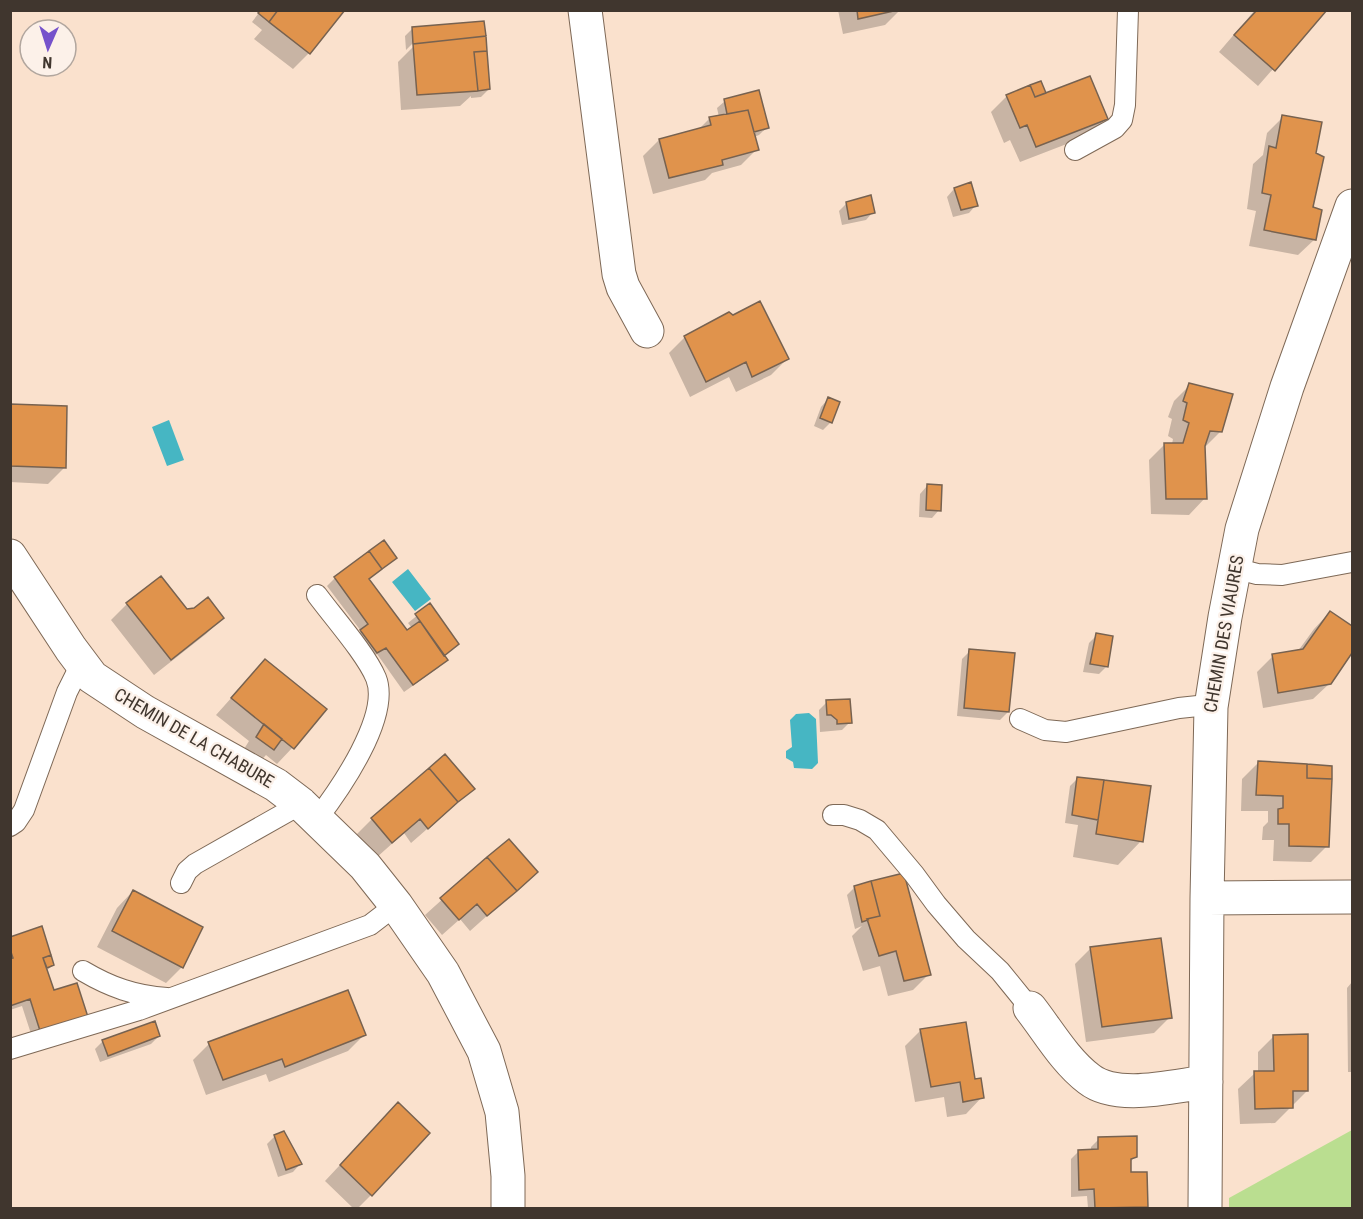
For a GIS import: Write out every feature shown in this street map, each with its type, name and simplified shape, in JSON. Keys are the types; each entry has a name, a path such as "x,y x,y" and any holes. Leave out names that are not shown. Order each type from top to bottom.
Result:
{"street":[{"path":"585,10 619,274 623,287 647,331"},
{"name":"CHEMIN DES VIAURES","path":"1205,1209 1211,707 1242,529 1287,387 1353,206"},
{"name":"CHEMIN DE LA CHABURE","path":"10,556 70,649 92,677 145,712 276,785 309,811 365,866 396,905 443,973 484,1051 502,1113 508,1176 508,1209"},
{"path":"1207,898 1353,897"},
{"path":"1030,1008 1072,1062 1089,1080 1104,1087 1139,1091 1206,1082"}],"lane":[{"path":"1075,150 1114,128 1122,120 1125,105 1128,10"},
{"path":"1234,568 1282,575 1353,562"},
{"path":"181,883 187,871 195,864 309,811 340,785 370,733 377,714 379,697 377,680 370,666 317,596"},
{"path":"10,826 16,822 24,810 67,692 76,674 84,666"},
{"path":"1020,720 1045,730 1066,732 1179,708 1211,707"},
{"path":"833,815 844,815 860,820 877,830 966,939 1000,971 1030,1008"},
{"path":"10,1049 139,1010 370,925 396,905"},
{"path":"83,971 123,991 173,998"}],"green space":[{"path":"1352,1130 1352,1208 1229,1208 1229,1198"}],"water":[{"path":"169,420 184,460 167,466 152,427"},
{"path":"408,569 431,599 415,611 392,582"},
{"path":"809,713 816,719 818,763 812,769 794,768 793,762 786,758 786,751 792,747 790,720 796,714"}],"building":[{"path":"261,10 278,10 269,22 258,13"},
{"path":"278,10 345,10 310,54 269,22"},
{"path":"857,10 898,10 858,19"},
{"path":"1257,10 1327,10 1275,71 1234,35"},
{"path":"484,21 486,36 413,44 412,27"},
{"path":"486,36 487,51 474,52 478,91 417,95 413,44"},
{"path":"487,51 490,89 478,91 474,52"},
{"path":"1090,76 1108,119 1036,147 1027,125 1020,128 1006,95 1030,85 1035,97"},
{"path":"1041,81 1046,93 1035,97 1030,85"},
{"path":"759,90 769,128 754,132 748,110 727,114 724,99"},
{"path":"748,110 759,150 722,160 723,165 669,178 659,139 711,125 709,117"},
{"path":"1282,115 1322,122 1316,153 1324,157 1313,207 1322,210 1316,240 1264,230 1271,195 1262,193 1269,146 1276,148"},
{"path":"971,182 978,206 961,210 954,188"},
{"path":"871,195 875,213 849,219 846,202"},
{"path":"760,301 789,359 752,377 746,362 706,382 684,336 729,312 733,315"},
{"path":"1189,383 1233,394 1222,432 1210,431 1205,446 1207,499 1166,499 1164,443 1183,443 1189,423 1183,420 1187,403 1183,401"},
{"path":"828,397 840,402 832,423 820,418"},
{"path":"10,404 67,406 66,468 11,466"},
{"path":"927,484 942,485 941,511 926,510"},
{"path":"384,540 397,558 382,569 369,551"},
{"path":"369,551 382,569 369,579 407,630 420,621 448,660 413,685 386,648 377,653 360,630 368,624 334,577"},
{"path":"161,576 187,609 194,608 208,597 224,618 171,660 126,603"},
{"path":"430,603 459,644 444,656 415,614"},
{"path":"1330,611 1352,626 1352,653 1331,684 1278,693 1272,654 1303,649"},
{"path":"1096,633 1113,636 1108,667 1090,664"},
{"path":"969,649 1015,653 1009,712 964,708"},
{"path":"265,659 327,709 294,749 231,698"},
{"path":"850,699 852,723 837,724 837,720 827,715 826,700"},
{"path":"264,724 282,739 274,750 256,737"},
{"path":"445,754 475,789 458,802 429,768"},
{"path":"1258,761 1307,764 1307,778 1332,779 1329,847 1289,846 1289,824 1278,824 1278,809 1283,808 1283,796 1256,795"},
{"path":"1307,764 1332,766 1332,779 1307,778"},
{"path":"429,768 458,802 428,829 420,819 392,843 371,818"},
{"path":"1077,777 1104,780 1098,820 1072,815"},
{"path":"1104,780 1151,786 1143,842 1096,834"},
{"path":"509,839 538,872 517,891 487,857"},
{"path":"487,857 517,891 487,916 477,904 459,920 440,898"},
{"path":"904,873 931,975 904,981 896,951 879,956 867,919 880,916 871,881"},
{"path":"871,881 880,916 862,922 854,886"},
{"path":"133,890 203,927 183,968 112,931"},
{"path":"42,926 51,955 43,958 54,990 77,983 88,1017 41,1034 30,999 10,1006 10,959 13,958 10,937"},
{"path":"1161,938 1172,1018 1102,1027 1090,947"},
{"path":"51,955 54,965 47,968 43,958"},
{"path":"348,990 366,1035 285,1067 282,1059 223,1080 208,1042"},
{"path":"155,1021 160,1036 108,1056 102,1040"},
{"path":"966,1022 975,1079 981,1078 984,1098 963,1102 960,1082 931,1087 920,1029"},
{"path":"1308,1034 1308,1091 1293,1091 1293,1108 1255,1109 1254,1071 1274,1071 1273,1035"},
{"path":"398,1102 430,1133 372,1196 340,1165"},
{"path":"284,1131 302,1164 286,1170 274,1135"},
{"path":"1137,1136 1137,1157 1131,1159 1131,1172 1147,1172 1148,1207 1095,1208 1094,1189 1079,1190 1078,1150 1098,1149 1098,1137"}]}
